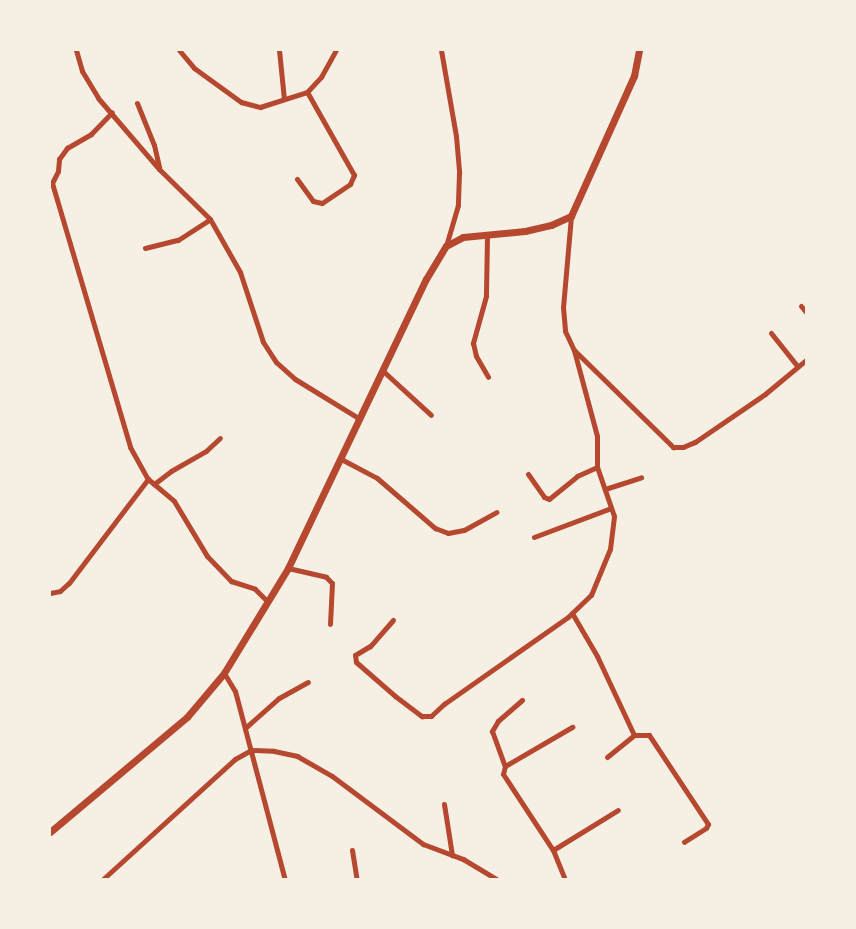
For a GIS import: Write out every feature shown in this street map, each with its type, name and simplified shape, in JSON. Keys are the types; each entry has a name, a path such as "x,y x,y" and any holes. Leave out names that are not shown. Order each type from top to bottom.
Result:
{"street":[{"path":"76,50 82,71 112,112 159,169 210,219 240,272 263,342 276,362 295,378 360,418"},
{"path":"179,50 194,68 242,102 260,106 307,92 321,77 336,50"},
{"path":"279,50 284,99"},
{"path":"50,832 187,717 224,673 288,568 426,279 446,246 458,206 459,172 456,136 441,50"},
{"path":"393,620 370,646 355,655 356,662 422,716 431,717 444,704 572,613 591,595 610,549 614,531 611,508 597,467 597,436 574,350 565,331 563,307 571,216 634,76 639,50"},
{"path":"297,179 313,201 322,203 350,184 354,175 307,92"},
{"path":"137,103 154,145 159,169"},
{"path":"112,112 91,134 67,148 59,159 58,171 51,182 130,447 148,479 174,501 207,556 231,581 255,590 267,601"},
{"path":"446,246 463,237 534,229 571,216"},
{"path":"145,248 178,240 210,219"},
{"path":"487,236 486,296 473,343 476,356 488,377"},
{"path":"801,306 807,312"},
{"path":"771,333 798,367"},
{"path":"574,350 673,447 683,447 694,442 765,394 807,360"},
{"path":"383,371 431,415"},
{"path":"154,484 206,452 220,438"},
{"path":"341,459 377,478 435,528 448,533 464,530 496,512"},
{"path":"528,474 544,497 549,499 577,476 597,467"},
{"path":"604,489 641,477"},
{"path":"50,593 60,591 69,584 148,479"},
{"path":"534,537 611,508"},
{"path":"288,568 326,577 332,583 330,624"},
{"path":"572,613 597,656 634,735"},
{"path":"224,673 235,691 285,879"},
{"path":"245,728 279,698 308,682"},
{"path":"522,700 498,721 492,731 505,766 504,774 553,850 565,879"},
{"path":"505,766 572,727"},
{"path":"608,757 634,735 649,735 708,824 706,828 684,842"},
{"path":"102,879 235,759 251,750 274,751 297,756 332,776 423,844 452,855 498,879"},
{"path":"444,804 452,855"},
{"path":"553,850 618,810"},
{"path":"352,850 357,879"}]}
